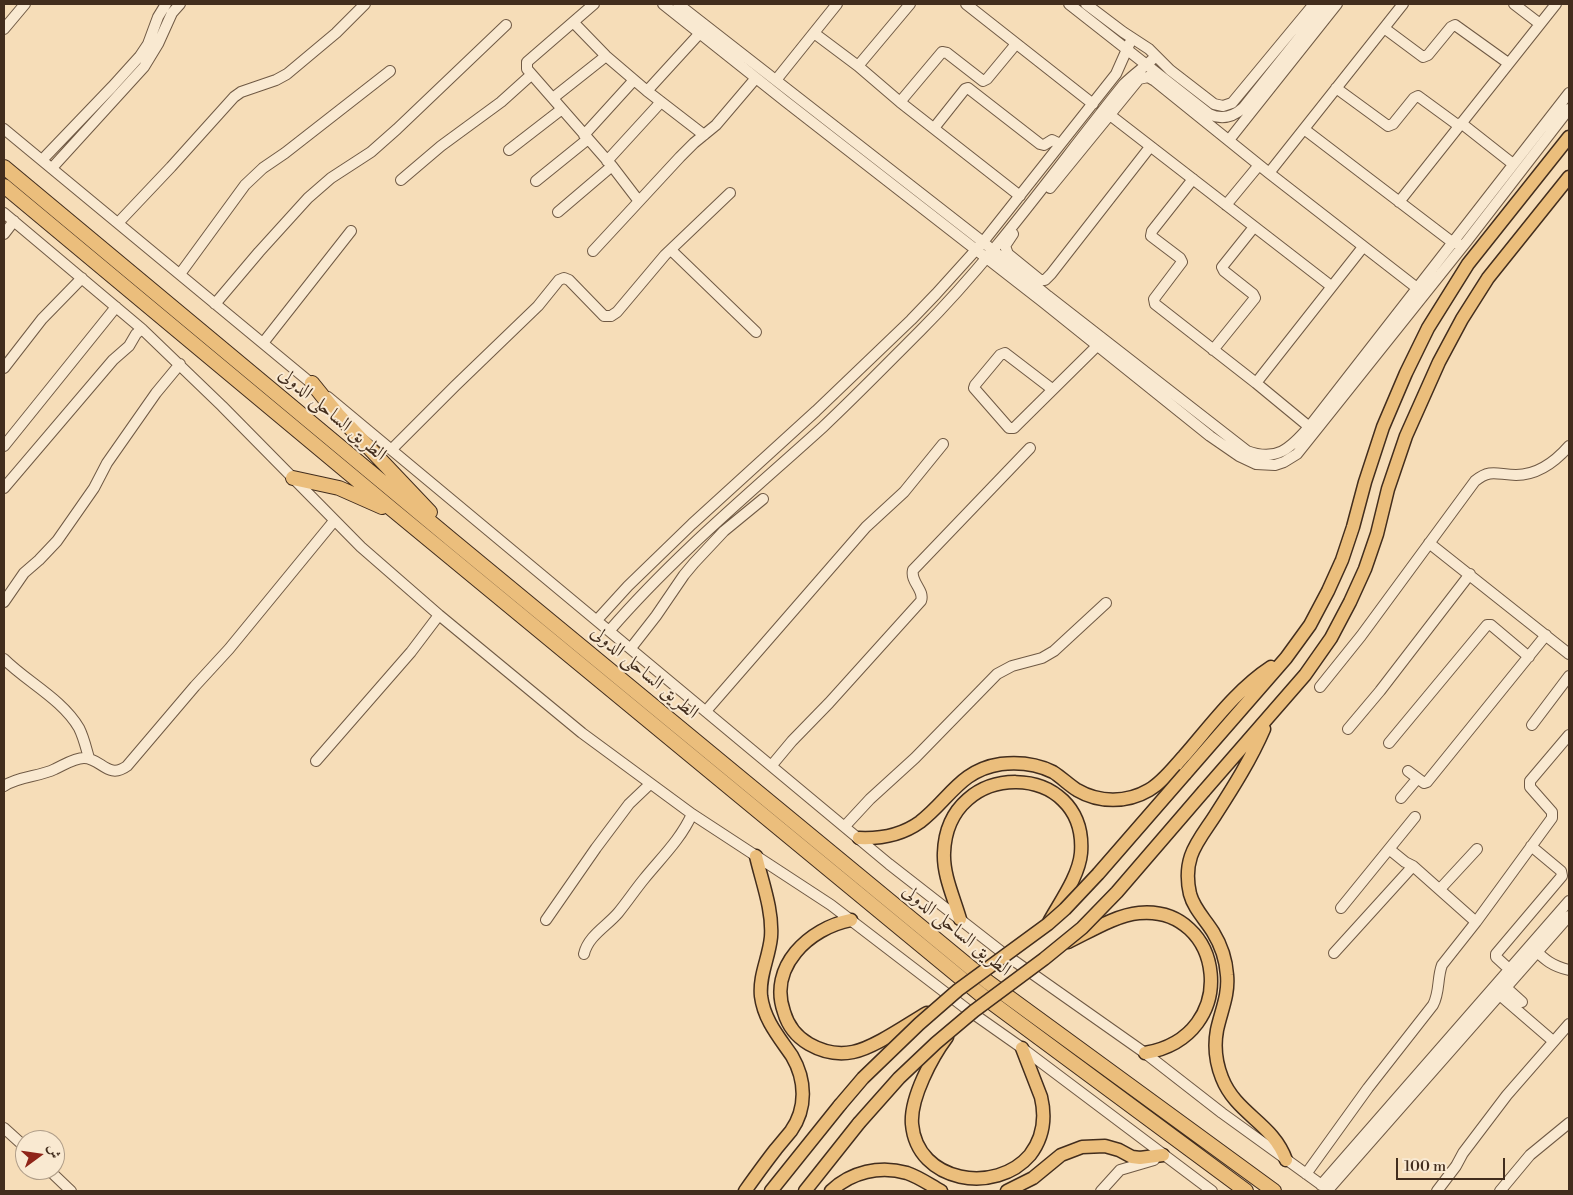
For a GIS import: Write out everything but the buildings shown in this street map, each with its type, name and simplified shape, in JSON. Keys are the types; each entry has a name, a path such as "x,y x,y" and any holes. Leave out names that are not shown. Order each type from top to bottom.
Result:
{"highway":[{"name":"الطريق الساحلى الدولى","path":"4,167 988,982 1274,1191"},
{"name":"الطريق الساحلى الدولى","path":"4,186 393,510 980,994 1246,1191"},
{"path":"312,383 337,414 408,488 452,540"},
{"path":"293,478 338,488 393,510"}],"main road":[{"path":"771,1191 850,1092 881,1060 938,1007 979,974 1048,924 1098,874 1286,658 1310,625 1335,576 1348,544 1383,427 1428,328 1468,264 1569,137"},
{"path":"805,1191 859,1123 899,1078 955,1027 1064,944 1117,892 1305,675 1320,655 1350,602 1371,552 1388,489 1406,436 1428,384 1450,340 1488,278 1569,177"},
{"path":"859,838 886,837 911,828 926,818 961,781 986,768 999,764 1020,764 1041,768 1054,773 1077,790 1096,798 1118,800 1139,795 1153,788 1166,777 1245,688 1265,671 1286,658"},
{"path":"1270,716 1242,773 1193,850 1188,876 1189,891 1194,906 1218,940 1226,965 1227,994 1216,1041 1217,1061 1221,1077 1239,1105 1268,1129 1277,1140 1286,1160"},
{"path":"960,919 945,867 944,856 947,833 957,812 972,796 993,785 1015,781 1027,782 1045,788 1056,795 1070,810 1079,828 1081,855 1078,868 1048,924"},
{"path":"745,1191 791,1131 797,1121 803,1100 803,1088 797,1066 772,1028 762,1004 761,980 770,945 771,926 769,907 756,856"},
{"path":"1064,944 1122,917 1147,913 1162,915 1183,925 1199,941 1206,955 1211,978 1208,1002 1200,1020 1176,1042 1161,1049 1145,1053"},
{"path":"851,920 833,924 809,938 790,960 782,978 781,1000 788,1021 802,1039 814,1047 836,1053 859,1050 938,1007"},
{"path":"955,1027 938,1050 928,1069 919,1089 912,1117 914,1134 921,1149 931,1163 945,1173 960,1180 977,1182 994,1180 1016,1170 1033,1152 1040,1138 1044,1122 1041,1097 1022,1048"},
{"path":"1007,1191 1033,1178 1061,1155 1082,1147 1104,1146 1119,1150 1132,1157 1140,1158 1163,1155"},
{"path":"831,1191 855,1176 880,1170 907,1174 941,1191"}],"street":[{"path":"4,29 25,4"},
{"path":"52,168 131,75 148,44 163,4"},
{"path":"42,160 154,52 172,13 180,4"},
{"path":"118,223 171,168 234,97 241,92 276,80 287,74 336,33 365,4"},
{"path":"594,4 527,62 527,69 610,163 638,200"},
{"path":"663,4 983,242 989,254 1101,342 1247,451 1266,456 1278,454 1288,449 1312,430 1463,246 1507,181 1514,164 1569,92"},
{"path":"678,4 767,80 975,250 989,254 1040,280 1047,278 1150,147"},
{"path":"592,251 680,157 767,80 814,33 837,4"},
{"path":"858,66 910,4"},
{"path":"966,4 1093,104"},
{"path":"1070,4 1147,66 1228,140 1362,247 1417,288"},
{"path":"1086,4 1149,49 1170,70 1218,106 1232,103 1262,76 1326,4"},
{"path":"1228,140 1262,76 1314,4"},
{"path":"610,630 649,586 744,496 824,426 921,330 1011,231 1139,79 1144,77 1155,81 1196,109 1216,117 1242,116 1337,4"},
{"path":"1269,173 1403,4"},
{"path":"1514,4 1540,24"},
{"path":"1399,202 1556,4"},
{"path":"574,23 606,56 647,91 704,135"},
{"path":"1384,28 1423,57 1428,55 1455,24 1508,63"},
{"path":"215,304 308,198 331,178 371,152 506,25"},
{"path":"647,91 700,33"},
{"path":"814,33 1020,196"},
{"path":"597,620 639,575 735,483 816,411 911,320 983,242 1116,74 1132,38"},
{"path":"900,102 942,52 947,53 983,81 987,79 1016,44"},
{"path":"552,98 606,56"},
{"path":"1156,56 1147,66 1129,78 1124,84 1011,231 1005,246 1008,254 1021,270 1101,342 1210,436 1247,461 1256,464 1275,465 1297,454 1312,430 1452,242 1569,109"},
{"path":"180,274 245,185 262,168 285,153 390,72"},
{"path":"401,180 441,146 501,102 531,75"},
{"path":"536,181 586,137 634,80"},
{"path":"934,128 965,89 968,88 1040,144 1052,140 1060,144"},
{"path":"1336,88 1388,126 1393,124 1414,98 1418,96 1514,164"},
{"path":"558,212 610,163 661,102"},
{"path":"509,150 562,109"},
{"path":"1110,115 1331,286"},
{"path":"4,129 859,838 960,919 1003,953 1145,1053 1222,1113 1326,1189 1499,988 1563,918 1569,901"},
{"path":"1304,129 1452,242 1463,246"},
{"path":"1226,205 1259,165"},
{"path":"1192,180 1152,231 1151,236 1180,258 1182,262 1154,301 1156,306 1256,383 1312,430"},
{"path":"392,449 538,306 559,280 564,278 569,280 604,316 611,316 617,312 659,262 730,193"},
{"path":"4,213 142,329 180,364 361,547 439,615 582,733 692,814 831,905 1207,1190"},
{"path":"4,234 14,221"},
{"path":"1213,350 1255,298 1253,294 1224,271 1222,267 1254,227"},
{"path":"263,343 351,231"},
{"path":"1256,383 1362,247"},
{"path":"671,250 756,332"},
{"path":"4,368 42,318 82,278"},
{"path":"4,446 116,307"},
{"path":"911,320 921,330"},
{"path":"4,488 113,360 129,346 136,334 142,329"},
{"path":"1052,389 1005,353 1000,355 974,388 1011,429 1016,427 1101,342"},
{"path":"4,602 24,573 57,541 94,488 107,463 156,393 180,364"},
{"path":"1210,436 1217,428"},
{"path":"706,711 866,527 904,492 943,444"},
{"path":"1320,687 1361,636 1470,487 1481,477 1496,472 1518,475 1537,471 1557,460 1569,446"},
{"path":"772,765 921,601 921,592 913,579 913,570 1030,448"},
{"path":"631,648 699,557 724,531 764,499"},
{"path":"4,786 11,781 54,770 82,758 89,758 111,771 121,770 127,766 229,649 334,521"},
{"path":"1429,543 1569,654"},
{"path":"1348,729 1470,574"},
{"path":"639,575 649,586"},
{"path":"613,602 625,613"},
{"path":"845,826 997,674 1012,666 1042,658 1054,651 1106,603"},
{"path":"316,761 411,652 439,615"},
{"path":"1389,743 1487,625 1491,625 1529,657"},
{"path":"1408,771 1424,783 1427,782 1546,635"},
{"path":"4,659 68,714 84,738 89,758"},
{"path":"1532,725 1569,676"},
{"path":"1306,1174 1368,1088 1433,1005 1438,995 1439,973 1442,965 1476,922 1553,816 1547,805 1530,787 1530,781 1569,735"},
{"path":"1401,798 1417,778"},
{"path":"546,920 629,804 650,784"},
{"path":"584,954 586,947 592,939 618,913 644,879 678,840 692,814"},
{"path":"1341,908 1415,817"},
{"path":"1509,969 1496,957 1496,954 1562,876 1561,871 1531,846"},
{"path":"1440,889 1477,848"},
{"path":"1389,849 1413,866 1476,922"},
{"path":"1334,953 1413,866"},
{"path":"1499,988 1509,969 1534,949"},
{"path":"1534,949 1548,962 1559,968 1569,970"},
{"path":"1499,988 1522,1002"},
{"path":"1499,988 1553,1041"},
{"path":"1437,1191 1507,1094 1569,1024"},
{"path":"1500,1191 1530,1155 1569,1123"},
{"path":"4,1128 15,1138"},
{"path":"1101,1191 1123,1169 1163,1155"},
{"path":"59,1180 71,1191"}]}
